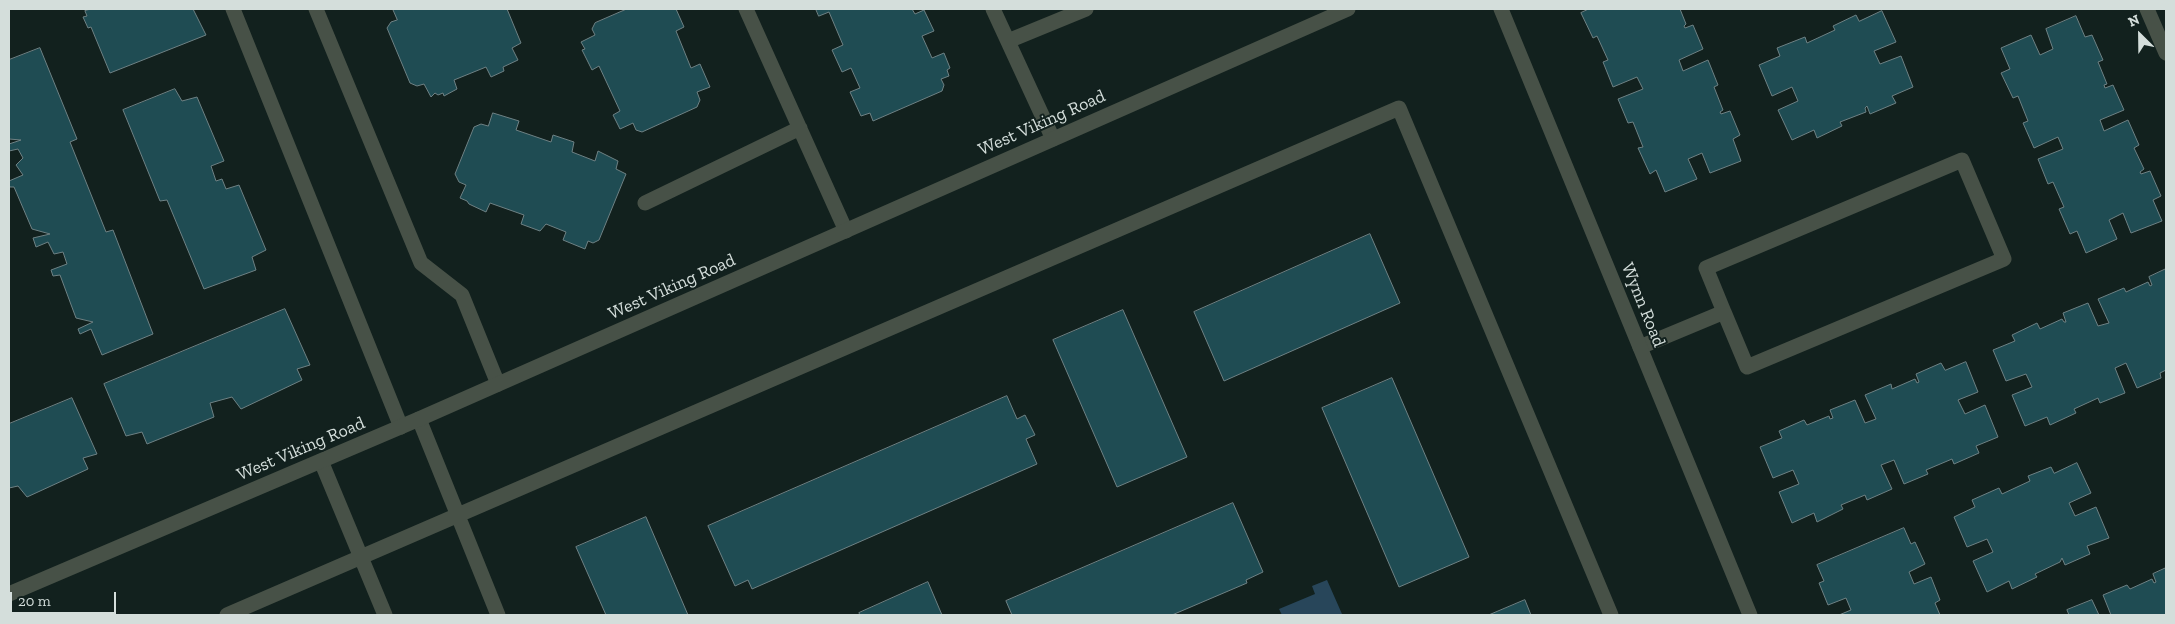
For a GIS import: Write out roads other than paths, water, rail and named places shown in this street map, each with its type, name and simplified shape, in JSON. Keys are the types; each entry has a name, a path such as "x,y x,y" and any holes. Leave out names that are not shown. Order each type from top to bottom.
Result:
{"street":[{"path":"234,9 401,427"},
{"path":"316,9 420,264 462,295 498,384"},
{"path":"746,9 846,231"},
{"path":"993,9 1053,139"},
{"path":"1008,41 1086,9"},
{"name":"West Viking Road","path":"9,594 401,427 1348,9"},
{"name":"Wynn Road","path":"1500,9 1750,615"},
{"path":"2147,9 2166,53"},
{"path":"227,615 1399,108 1611,615"},
{"path":"645,203 800,128"},
{"path":"1962,160 2004,259 1747,367 1724,312 1706,268 1962,160"},
{"path":"1640,347 1724,312"},
{"path":"419,419 498,615"},
{"path":"321,460 385,615"}],"water":[{"path":"1327,580 1342,614 1282,615 1279,609 1315,594 1312,586"}]}
